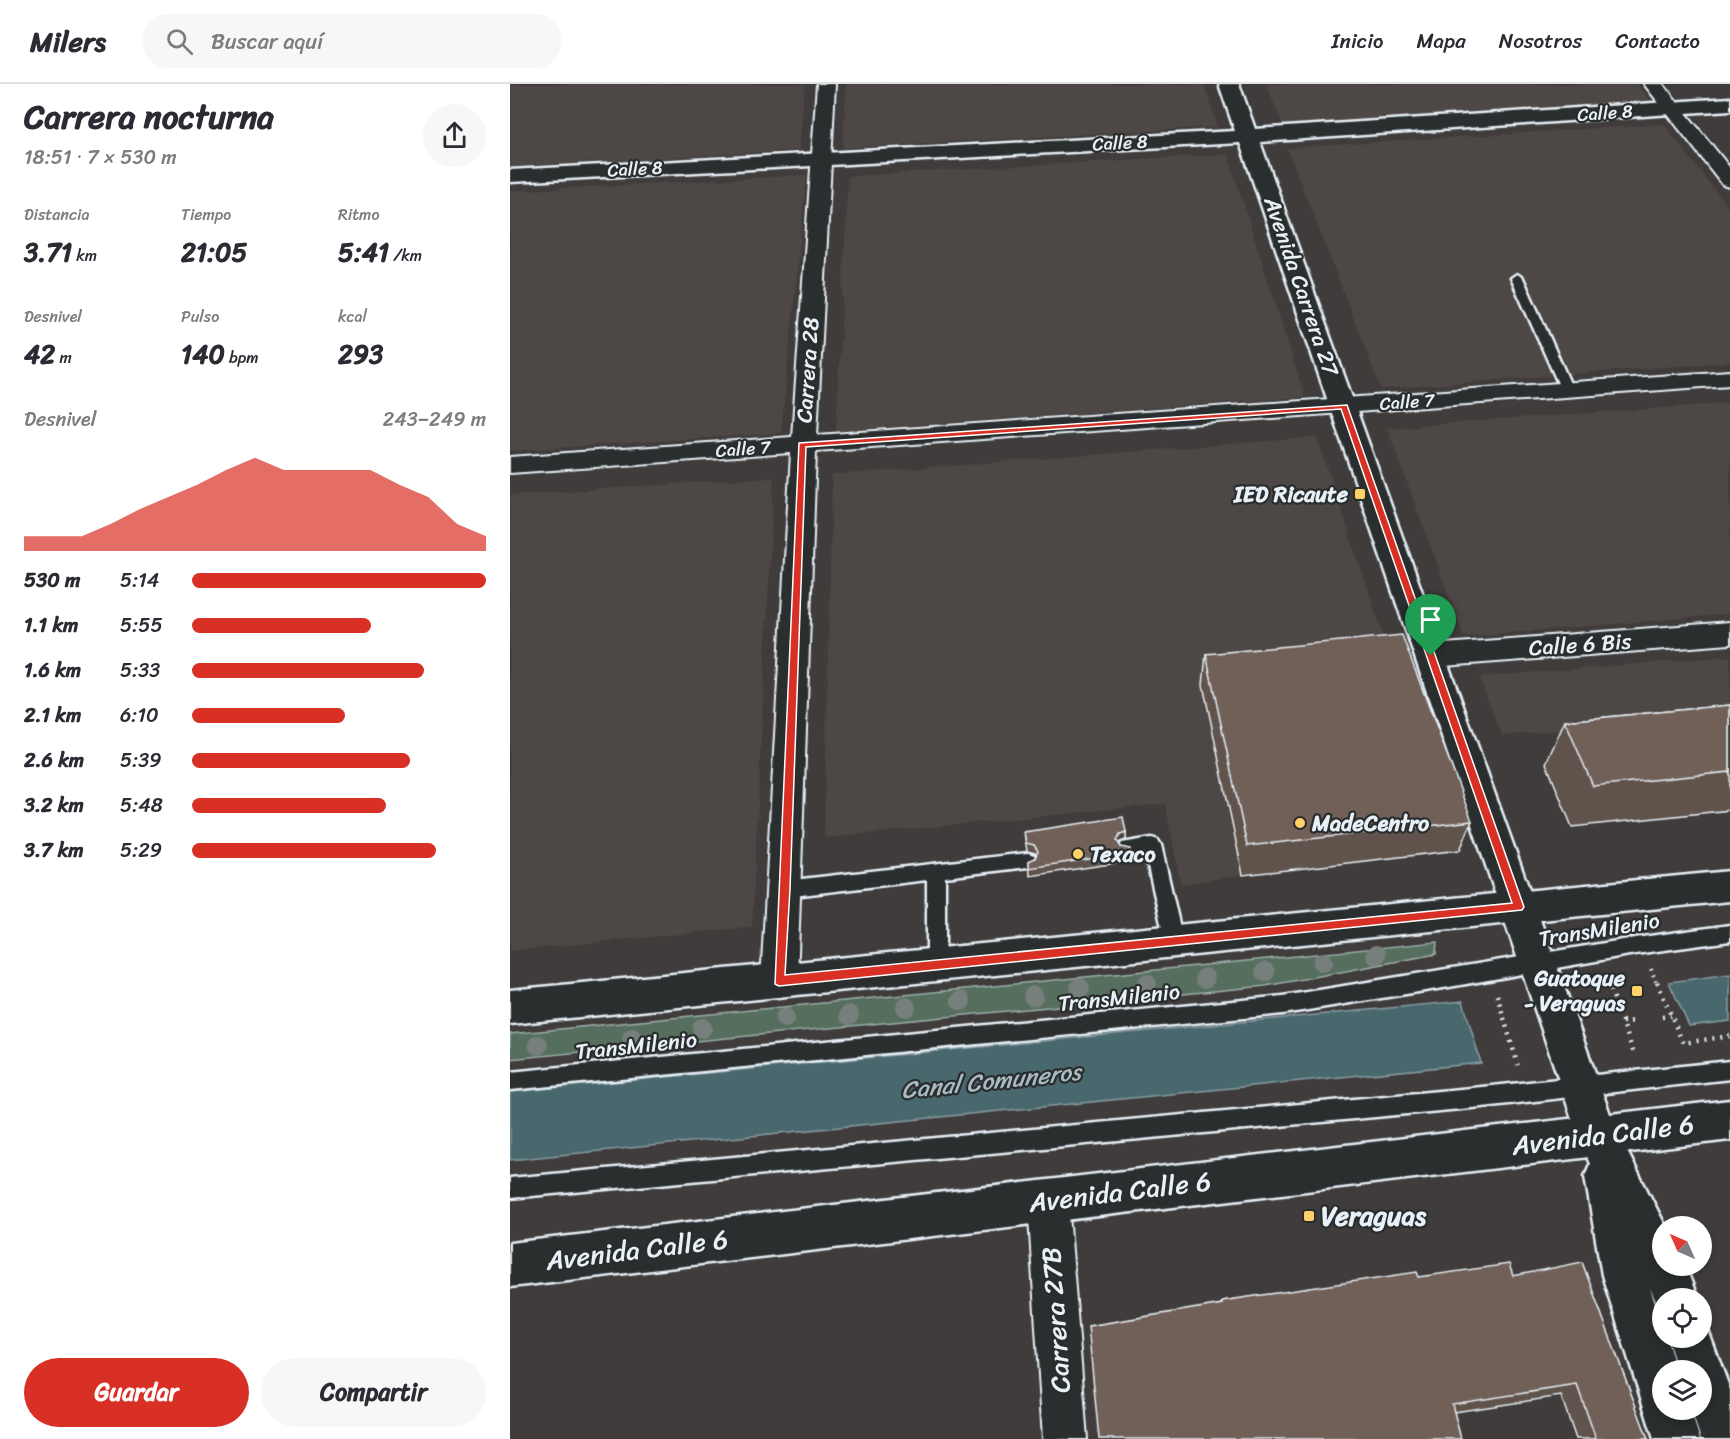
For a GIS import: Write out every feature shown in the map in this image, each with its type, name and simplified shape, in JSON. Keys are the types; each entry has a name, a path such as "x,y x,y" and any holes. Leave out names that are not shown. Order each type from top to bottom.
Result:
{"main road":[{"name":"Avenida Carrera 27","path":"1229,84 1344,406 1598,1136 1652,1243"},
{"name":"Calle 8","path":"510,176 1249,136 1730,104"},
{"path":"510,1007 1730,886"},
{"name":"Avenida Calle 6","path":"510,1265 1730,1120"},
{"name":"Avenida Carrera 27","path":"1598,1136 1623,1275 1652,1363"},
{"path":"1712,1404 1724,1439"},
{"path":"1670,1420 1677,1439"}],"street":[{"name":"Carrera 28","path":"779,981 785,889 802,445 826,84"},
{"path":"1653,84 1730,181"},
{"name":"Calle 7","path":"510,465 1730,378"},
{"name":"Calle 6 Bis","path":"1431,656 1730,633"},
{"name":"Carrera 27B","path":"1048,1201 1065,1439"}],"lane":[{"path":"1516,278 1566,390"},
{"path":"1128,848 1152,844 1174,941"},
{"path":"785,889 1028,860"},
{"path":"936,871 936,965"},
{"name":"TransMilenio","path":"510,1081 1283,1005 1635,946 1730,933"},
{"path":"510,1188 1482,1097 1730,1070"}],"path":[{"path":"1602,968 1635,1059"},
{"path":"1662,968 1651,969 1683,1043 1730,1036"},
{"path":"1494,984 1520,1072"},
{"path":"1662,1017 1671,1016"},
{"path":"1622,1022 1636,1021"}],"shaded area":[{"path":"510,84 805,84 799,150 510,167"},
{"path":"846,84 1204,84 1218,127 843,148"},
{"path":"1266,84 1637,84 1652,103 1283,126"},
{"path":"1664,124 1730,210 1730,362 1381,389 1287,148"},
{"path":"1228,154 1305,397 836,431 848,176"},
{"path":"807,175 781,433 510,451 510,191"},
{"path":"1730,403 1730,614 1464,637 1387,428"},
{"path":"1317,437 1394,667 1203,685 1243,875 1181,884 1165,804 824,838 832,475"},
{"path":"774,477 752,927 510,951 510,495"},
{"path":"1730,656 1730,715 1502,736 1479,677"}],"green space":[{"path":"1437,942 1436,954 1266,986 510,1059 510,1034"}],"water":[{"path":"1730,974 1730,1021 1689,1026 1669,982"},
{"name":"Canal Comuneros","path":"1463,1001 1481,1063 510,1160 510,1092"}],"building":[{"path":"1402,635 1472,821 1247,846 1206,654"},
{"path":"1730,705 1730,772 1593,786 1565,721"},
{"name":"Texaco","path":"1123,817 1126,832 1120,834 1117,841 1121,847 1130,849 1130,853 1029,868 1029,861 1035,858 1038,851 1034,845 1026,843 1024,832"},
{"path":"1582,1262 1648,1439 1596,1439 1577,1385 1452,1404 1461,1439 1099,1439 1088,1326 1222,1304 1222,1301 1417,1272 1419,1277 1509,1264 1513,1276"}],"place":[{"name":"IED Ricaute","path":"1360,494"},
{"name":"MadeCentro","path":"1300,823"},
{"name":"Texaco","path":"1078,854"},
{"name":"Guatoque - Veraguas","path":"1637,991"},
{"name":"Veraguas","path":"1309,1216"}],"route":[{"path":"1344,406 1431,656 1518,907 779,981 785,889 802,445 1344,406"}]}
